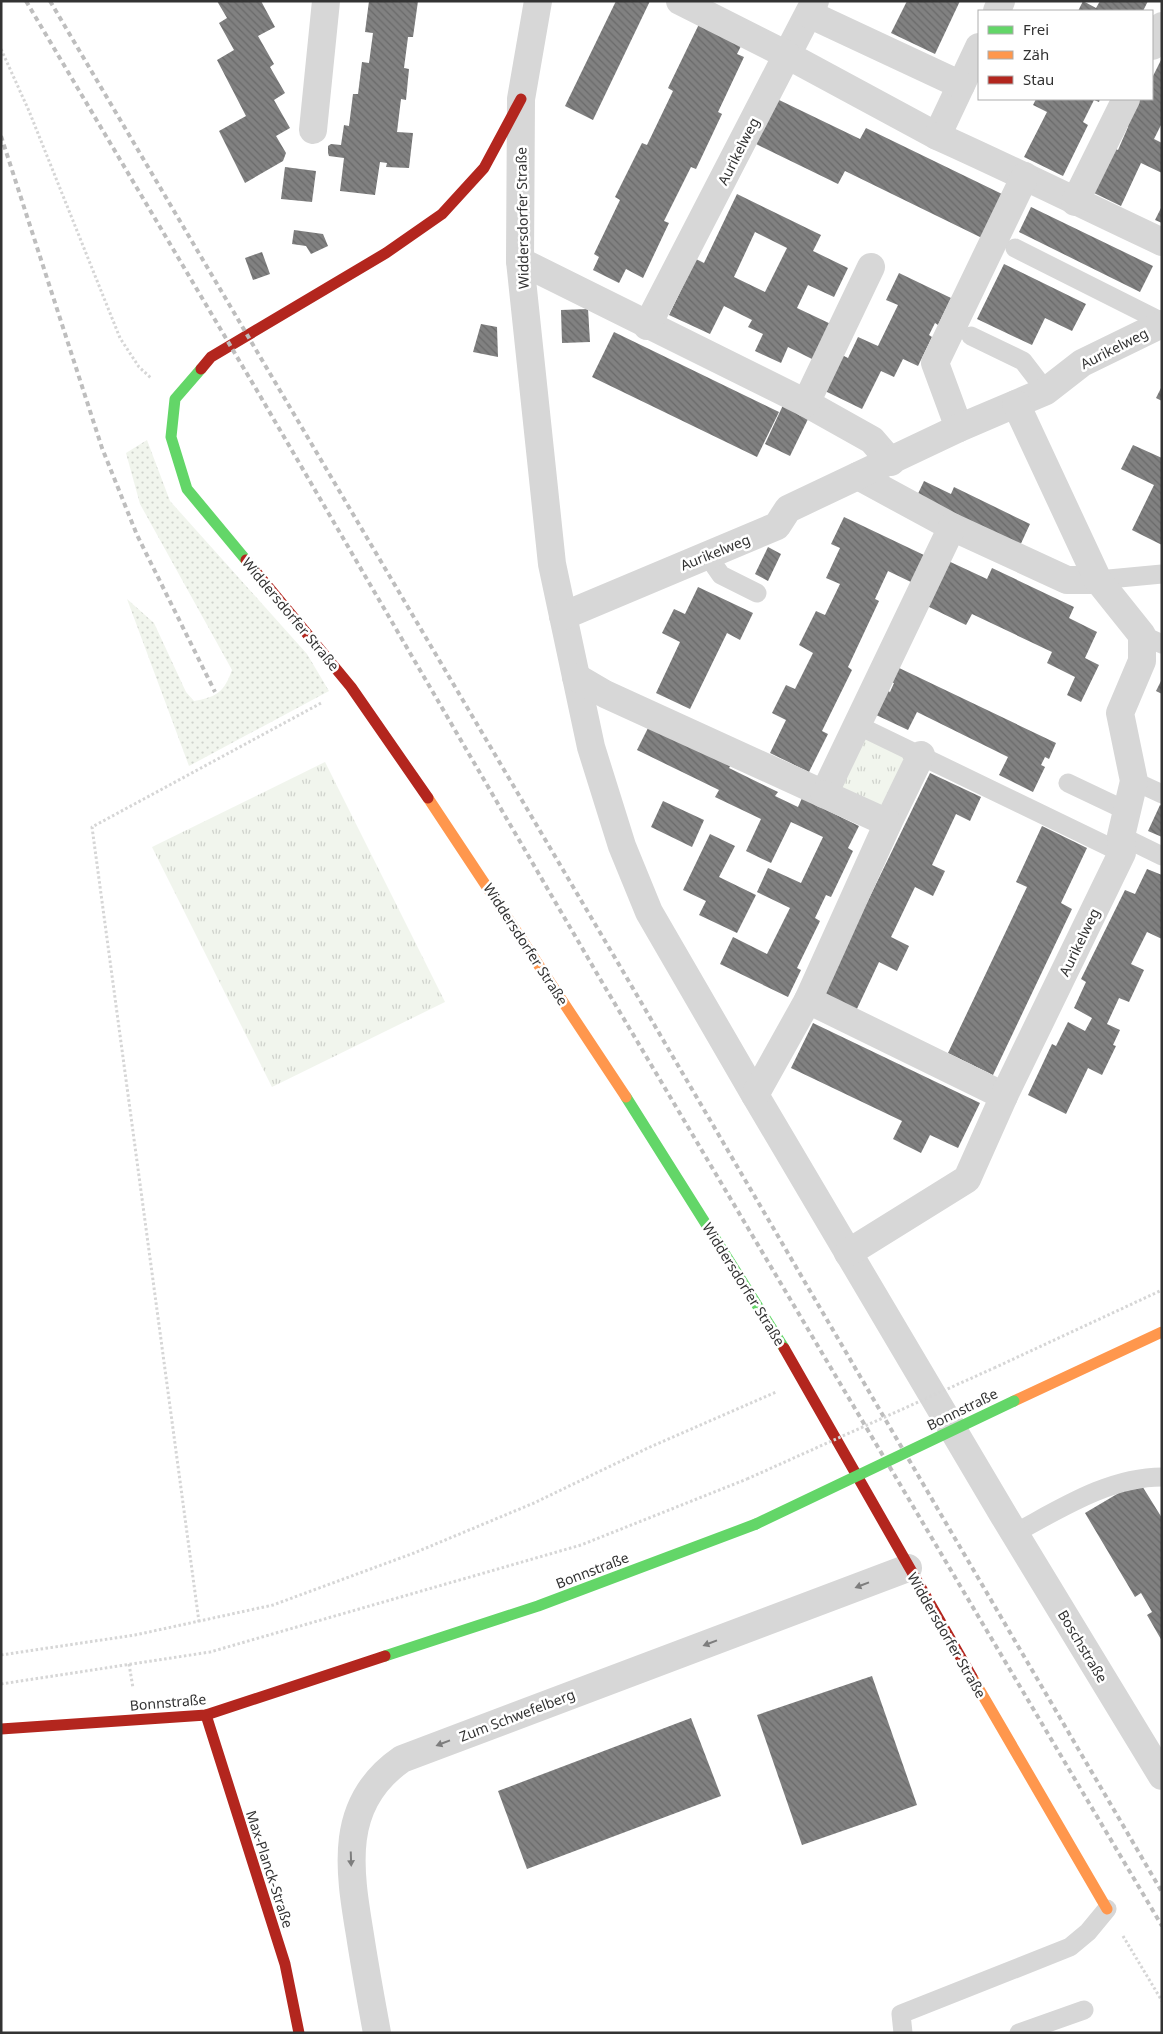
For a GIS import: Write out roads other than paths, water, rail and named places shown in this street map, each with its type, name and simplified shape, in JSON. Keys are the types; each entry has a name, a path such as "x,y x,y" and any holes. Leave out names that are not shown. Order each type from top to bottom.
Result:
{"street":[{"path":"313,130 326,1"},
{"name":"Widdersdorfer Straße","path":"538,1 521,99 520,261 552,564 594,756 622,846 649,912 1009,1524"},
{"path":"680,1 788,55 937,136 1162,242"},
{"name":"Aurikelweg","path":"647,326 812,7 961,85"},
{"path":"1153,44 1162,26"},
{"path":"937,136 978,50"},
{"name":"Widdersdorfer Straße","path":"521,99 484,168 442,214 386,254 211,357 175,399 171,436 187,489 351,687 449,828 632,1106 804,1380 908,1568 1108,1910"},
{"path":"1075,202 1126,100"},
{"path":"959,428 935,363 1025,176"},
{"path":"520,261 647,326 806,403 872,440 891,462"},
{"path":"806,403 871,267"},
{"name":"Aurikelweg","path":"563,616 777,526 788,509 891,462 959,428 1046,391 1082,363 1162,323"},
{"name":"Aurikelweg","path":"848,1253 967,1179 1124,833 1134,781 1120,714 1152,640 1098,580 1016,404"},
{"path":"858,476 952,527 1067,580 1098,580"},
{"path":"824,794 855,724 952,527"},
{"path":"576,677 604,694 888,824"},
{"path":"755,1095 808,1000 921,755"},
{"path":"808,1000 1004,1096"},
{"name":"Bonnstraße","path":"1,1729 206,1715 538,1606 756,1524 1162,1332"},
{"name":"Boschstraße","path":"1009,1524 1162,1776"},
{"name":"Zum Schwefelberg","path":"377,2033 352,1885 350,1849 366,1795 379,1777 390,1767 402,1759 908,1568"},
{"name":"Max-Planck-Straße","path":"206,1715 285,1964 299,2033"}],"lane":[{"path":"1014,248 1162,323"},
{"path":"971,336 1023,361 1046,391"},
{"path":"708,555 721,576 757,593"},
{"path":"1098,580 1162,574"},
{"path":"855,724 921,755 1124,833 1162,856"},
{"path":"1134,781 1162,794"},
{"path":"1068,783 1124,833"},
{"path":"1009,1524 1066,1505 1119,1483 1147,1477 1162,1477"},
{"path":"903,2033 901,2014 1070,1947 1088,1932 1108,1910"},
{"path":"1019,2033 1084,2010"}],"railway":[{"path":"26,1 259,394 599,977 1162,1926"},
{"path":"50,1 621,968 1162,1892"},
{"path":"1,136 102,448 137,535 215,692"}]}
